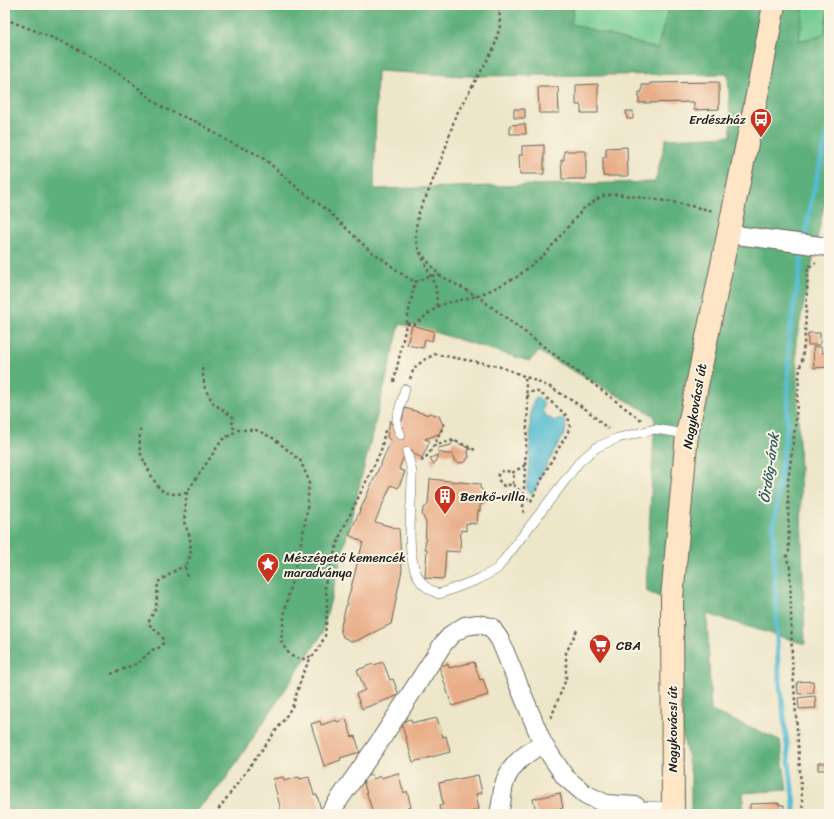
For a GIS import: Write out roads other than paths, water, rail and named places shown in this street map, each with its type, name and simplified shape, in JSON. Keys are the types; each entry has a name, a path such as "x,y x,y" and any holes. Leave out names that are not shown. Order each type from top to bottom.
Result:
{"street":[{"name":"Nagykovácsi út","path":"673,810 672,598 687,434 757,95 774,5"},
{"path":"730,225 786,242 823,246"},
{"path":"329,814 380,741 443,644 452,634 465,626 478,624 490,627 500,640 542,742 566,777 606,809 636,806"},
{"path":"499,814 503,788 511,770 524,756 542,742"}],"lane":[{"path":"401,435 397,426 397,418 405,389"},
{"path":"408,452 412,474 410,538 412,559 417,575 423,584 439,594 479,579 497,569 580,461 597,447 618,438 655,429 687,434"},
{"path":"636,806 673,810"}],"water":[{"path":"538,397 544,406 542,411 544,414 554,421 560,418 563,419 566,424 565,433 543,471 534,492 531,494 526,490 531,409 535,398"}],"waterway":[{"name":"Ördög-árok","path":"795,814 778,666 773,530 787,426 789,337 810,207 829,127"}],"place":[{"name":"Erdészház","path":"761,138"},
{"name":"Benkő-villa","path":"445,516"},
{"name":"Mészégető kemencék maradványa","path":"268,584"},
{"name":"CBA","path":"600,664"}]}
